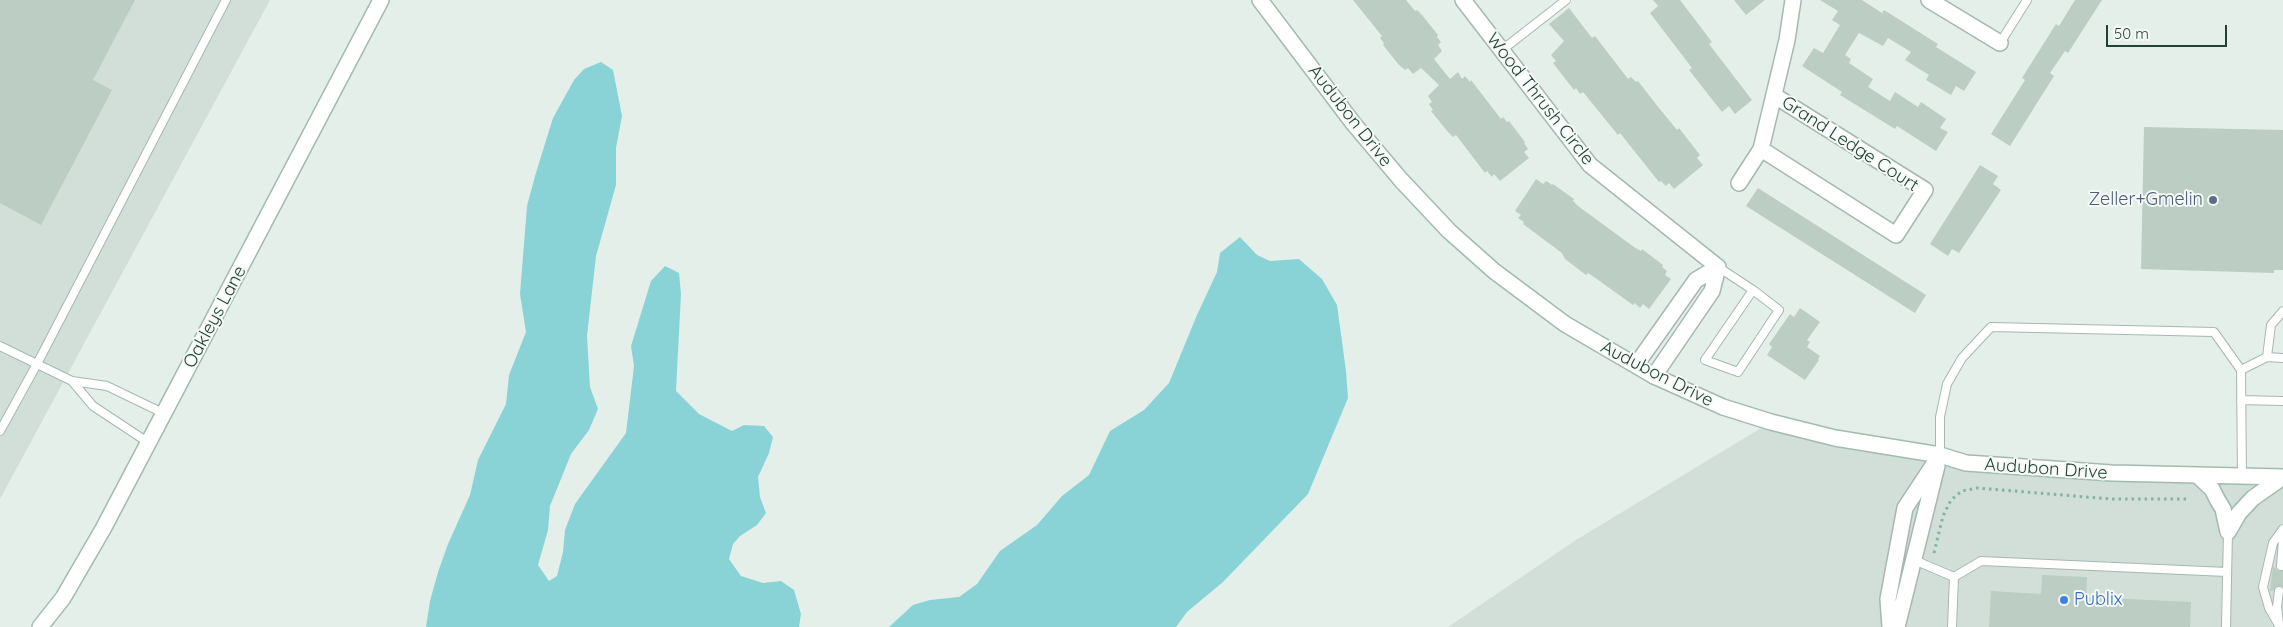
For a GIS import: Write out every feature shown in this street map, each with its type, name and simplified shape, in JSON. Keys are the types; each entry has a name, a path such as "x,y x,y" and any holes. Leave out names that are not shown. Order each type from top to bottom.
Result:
{"street":[{"name":"Oakleys Lane","path":"40,627 63,598 77,575 149,443 381,0"},
{"name":"Audubon Drive","path":"1260,0 1353,123 1426,208 1467,247 1530,299 1565,324 1654,376 1723,407 1771,422 1835,438 1940,455 1966,463 2112,473 2283,477"},
{"name":"Wood Thrush Circle","path":"1463,0 1590,165 1718,267"},
{"path":"1739,183 1761,150 1787,40 1793,0"},
{"path":"1938,2 2000,43"},
{"name":"Grand Ledge Court","path":"1761,150 1896,235 1924,190 1775,96"},
{"path":"1636,365 1696,280 1718,267"},
{"path":"1654,376 1712,291 1718,267"},
{"path":"1898,627 1940,455"},
{"path":"1890,627 1888,600 1905,508 1940,455"},
{"path":"2197,475 2212,489 2223,509 2228,532"},
{"path":"2228,532 2239,513 2253,498 2283,477"}],"lane":[{"path":"0,432 226,0"},
{"path":"1502,50 1566,0"},
{"path":"2000,43 2027,0"},
{"path":"1718,267 1753,290 1779,310 1738,372 1705,360 1753,290"},
{"path":"2267,357 2271,325 2283,311"},
{"path":"1940,455 1940,417 1947,384 1962,358 1991,327 2214,332 2241,370 2242,476"},
{"path":"0,346 72,381 107,386 164,414"},
{"path":"2241,370 2267,357 2283,358"},
{"path":"72,381 93,406 149,443"},
{"path":"2241,400 2283,401"},
{"path":"2281,625 2269,608 2263,587 2273,543 2283,529"},
{"path":"2226,627 2228,532"},
{"path":"2280,566 2283,540"},
{"path":"1914,560 1954,577"},
{"path":"1954,577 1980,561 2227,572"},
{"path":"1952,627 1954,577"},
{"path":"2279,591 2277,607 2281,625"},
{"path":"2281,625 2283,611"}],"path":[{"path":"1934,553 1943,516 1951,500 1962,490 1977,488 2111,499 2188,499"}],"shaded area":[{"path":"0,0 270,0 0,499"},
{"path":"1771,422 1940,455 2283,477 2283,627 1448,627 1576,540"}],"water":[{"path":"601,62 613,70 622,116 616,148 616,185 596,256 587,336 590,387 598,409 589,430 571,454 550,506 548,530 538,565 549,581 557,576 563,552 565,530 575,504 626,433 634,366 631,346 651,281 665,266 679,273 681,294 676,391 699,414 732,431 744,425 764,426 773,437 769,453 758,477 760,497 766,513 757,525 740,536 733,544 729,559 741,576 763,583 781,581 794,590 801,614 799,627 426,627 430,601 438,572 448,544 470,495 478,460 506,404 509,375 526,332 520,294 527,206 535,176 553,118 574,80 584,69"},
{"path":"1240,237 1257,255 1270,261 1299,259 1322,279 1337,305 1348,398 1308,494 1223,582 1187,612 1176,627 889,627 913,605 930,600 959,597 977,584 1000,551 1037,525 1062,496 1089,475 1110,431 1144,410 1169,383 1217,272 1220,253"}],"building":[{"path":"0,0 135,0 93,80 112,90 41,225 0,203"},
{"path":"1353,0 1406,0 1415,11 1417,10 1422,15 1438,35 1437,37 1441,42 1438,45 1442,51 1434,59 1450,79 1458,72 1462,79 1465,76 1470,82 1471,80 1501,119 1503,117 1507,122 1509,121 1525,142 1528,149 1524,152 1529,158 1500,181 1494,174 1492,177 1487,171 1485,173 1456,135 1453,137 1431,111 1433,110 1429,104 1432,102 1428,96 1439,85 1421,68 1413,74 1408,68 1405,70 1399,65 1383,45 1384,43 1380,38 1382,36"},
{"path":"1653,0 1680,0 1712,42 1709,44 1752,100 1735,114 1729,106 1722,112 1689,70 1692,68 1650,13 1658,6"},
{"path":"1734,0 1765,0 1746,15"},
{"path":"1820,0 1862,0 1882,13 1884,10 1938,44 1936,47 1976,72 1964,91 1956,86 1951,95 1926,80 1929,75 1905,60 1911,52 1888,38 1883,46 1859,33 1845,55 1851,59 1849,63 1873,79 1868,87 1890,101 1895,92 1918,107 1921,102 1946,119 1940,128 1948,132 1936,151 1897,126 1895,129 1840,95 1842,92 1802,66 1814,48 1823,53 1840,25 1832,20 1838,11"},
{"path":"2075,0 2102,0 2068,53 2065,51 2050,73 2054,76 2010,146 1991,134 2025,80 2022,78 2056,24 2059,26"},
{"path":"1569,8 1592,38 1595,36 1628,79 1631,77 1636,82 1638,81 1677,130 1679,128 1700,155 1697,158 1703,165 1674,189 1669,183 1666,186 1661,181 1659,182 1620,133 1618,135 1583,92 1580,94 1576,88 1574,90 1553,63 1556,61 1551,55 1564,41 1549,24"},
{"name":"Zeller+Gmelin","path":"2144,127 2283,130 2283,270 2274,270 2274,273 2141,269"},
{"path":"1980,165 1998,176 1993,184 2001,190 1959,253 1952,249 1948,256 1930,244"},
{"path":"1536,179 1543,184 1546,181 1553,184 1574,199 1573,201 1578,206 1634,247 1641,251 1642,249 1663,265 1662,267 1667,271 1665,275 1671,279 1649,309 1643,304 1640,308 1635,303 1633,305 1588,273 1586,275 1565,259 1562,253 1523,224 1524,222 1518,218 1521,215 1515,211"},
{"path":"1758,188 1926,295 1915,313 1746,206"},
{"path":"1800,308 1820,322 1807,340 1810,342 1807,347 1820,356 1819,360 1805,380 1767,355 1772,347 1769,344 1790,314 1794,317"},
{"path":"2273,566 2278,571 2283,571 2283,587 2277,586 2273,591 2270,591"},
{"name":"Publix","path":"2042,575 2087,577 2086,597 2191,602 2190,627 1989,627 1991,591 2041,594"}],"place":[{"name":"Zeller+Gmelin","path":"2213,200"},
{"name":"Publix","path":"2064,600"}]}
